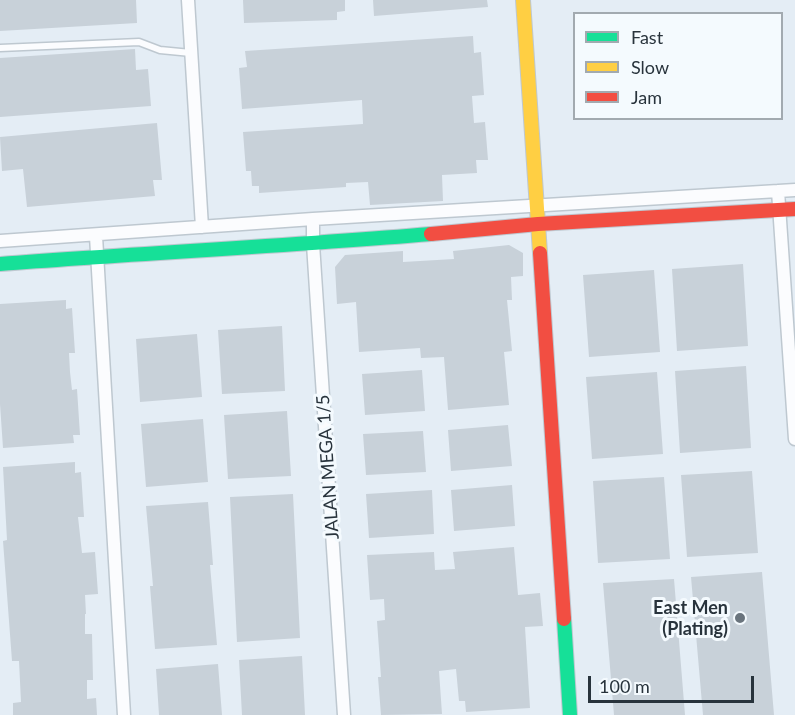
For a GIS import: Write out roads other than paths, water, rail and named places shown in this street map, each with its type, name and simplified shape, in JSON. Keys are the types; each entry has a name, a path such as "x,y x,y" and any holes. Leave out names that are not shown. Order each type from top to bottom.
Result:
{"street":[{"path":"188,0 202,227"},
{"path":"523,0 570,715"},
{"path":"0,242 313,219 795,190"},
{"path":"778,191 795,439"},
{"path":"0,264 205,249 313,244 538,224 795,209"},
{"name":"JALAN MEGA 1/5","path":"313,219 344,715"},
{"path":"96,236 124,715"}],"lane":[{"path":"0,48 139,42 160,50 191,53"}],"place":[{"name":"East Men (Plating)","path":"740,618"}]}
